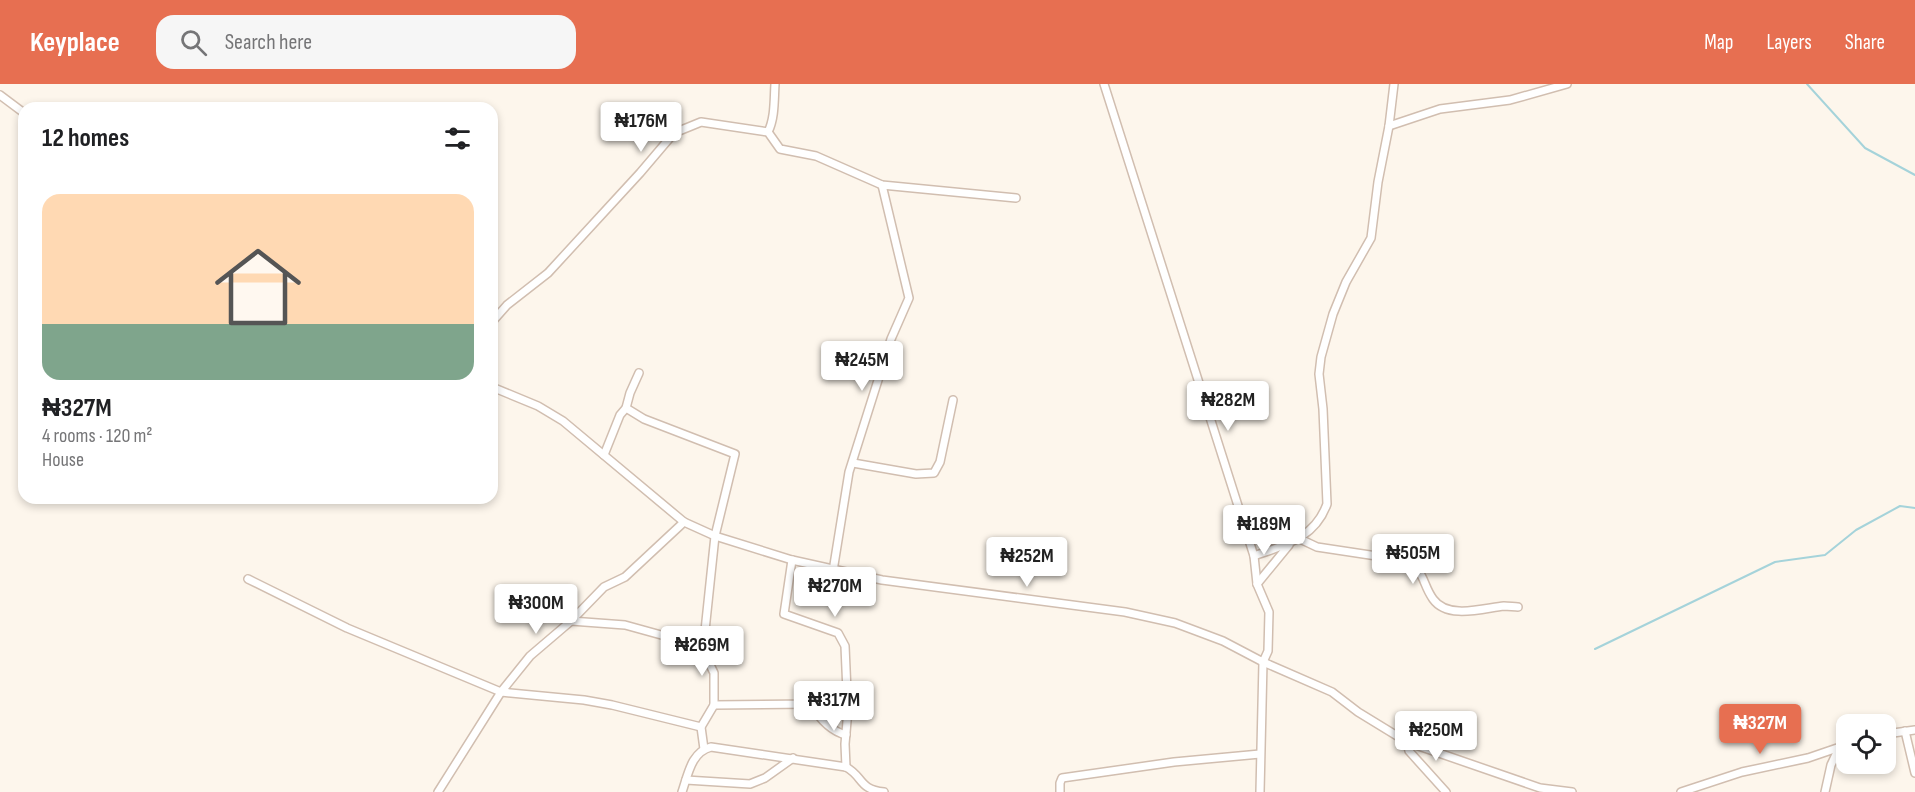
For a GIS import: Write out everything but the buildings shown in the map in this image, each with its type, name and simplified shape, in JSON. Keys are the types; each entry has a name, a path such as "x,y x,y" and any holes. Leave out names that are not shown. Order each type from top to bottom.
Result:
{"street":[{"path":"768,132 771,127 775,84"},
{"path":"1104,84 1254,556 1257,584 1269,612 1268,651 1263,662 1260,792"},
{"path":"1254,556 1300,538 1322,517 1327,504 1319,374 1321,357 1333,314 1346,282 1371,238 1394,84"},
{"path":"1389,126 1440,109 1510,100 1567,84"},
{"path":"0,94 18,108"},
{"path":"498,315 507,305 548,273 674,133 702,122 768,132 780,149 816,156 882,185 1016,198"},
{"path":"833,571 849,472 891,339 909,298 882,185"},
{"path":"604,455 639,373"},
{"path":"498,389 538,406 563,421 684,522 715,536 833,571 882,580 1125,612 1175,623 1223,641 1263,662 1332,692 1358,712 1407,742 1539,788 1572,792"},
{"path":"853,463 916,474 934,473 940,462 953,400"},
{"path":"626,408 644,420 735,454 715,536 704,640 701,646"},
{"path":"438,792 501,692 530,656 571,621 597,593 604,587 626,577 684,522"},
{"path":"1300,538 1317,547 1403,560 1412,564 1421,572 1432,599 1439,606 1453,610 1518,607"},
{"path":"1257,584 1290,543"},
{"path":"792,560 784,614 838,633 845,646 849,698 845,744 846,767"},
{"path":"248,579 347,628 501,692 584,700 701,727"},
{"path":"571,621 625,625 701,646 714,673 714,705 701,727 704,749"},
{"path":"714,705 811,704 847,692"},
{"path":"811,704 835,732 846,735"},
{"path":"1896,732 1915,730"},
{"path":"1905,731 1915,773"},
{"path":"1407,742 1409,751 1446,792"},
{"path":"682,792 692,762 704,749 711,747 846,767 853,771 864,786 872,791 884,792"},
{"path":"1680,792 1742,772 1808,758 1836,748"},
{"path":"1060,792 1062,778 1174,762 1260,754"},
{"path":"1825,792 1831,765 1836,757"},
{"path":"686,780 750,784 765,778 793,758"}],"waterway":[{"path":"1807,84 1865,148 1915,175"},
{"path":"1595,649 1775,562 1825,555 1856,530 1900,506 1915,508"}]}
